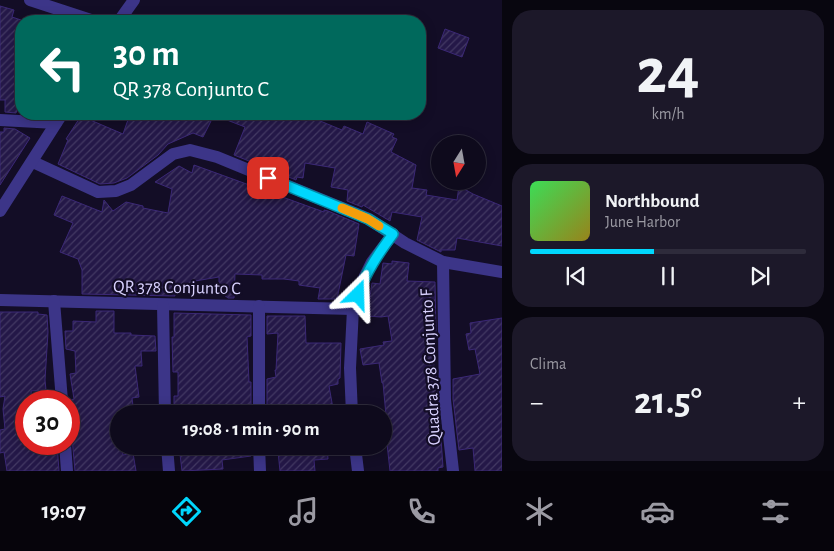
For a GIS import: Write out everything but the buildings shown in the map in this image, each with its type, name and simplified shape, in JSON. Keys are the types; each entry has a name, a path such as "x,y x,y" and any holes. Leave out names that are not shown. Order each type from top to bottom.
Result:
{"street":[{"path":"30,0 76,15"},
{"path":"123,15 134,0"},
{"path":"0,120 15,119"},
{"path":"0,211 58,120"},
{"path":"32,162 98,192 116,191 132,184 174,154 190,150 199,152 217,157 368,219 418,250 443,262 502,272"},
{"path":"352,405 350,368 352,309 372,262 393,234"},
{"name":"Quadra 378 Conjunto F","path":"443,262 445,400 453,471"},
{"name":"QR 378 Conjunto C","path":"0,300 352,309"},
{"path":"54,301 61,390"},
{"path":"163,305 165,405"},
{"path":"259,306 259,405"},
{"path":"66,455 67,471"},
{"path":"168,455 169,471"},
{"path":"259,455 260,471"},
{"path":"357,455 358,471"}],"slow traffic":[{"path":"342,208 379,226"}],"route":[{"path":"268,178 368,219 393,234 372,262 358,295"}]}
